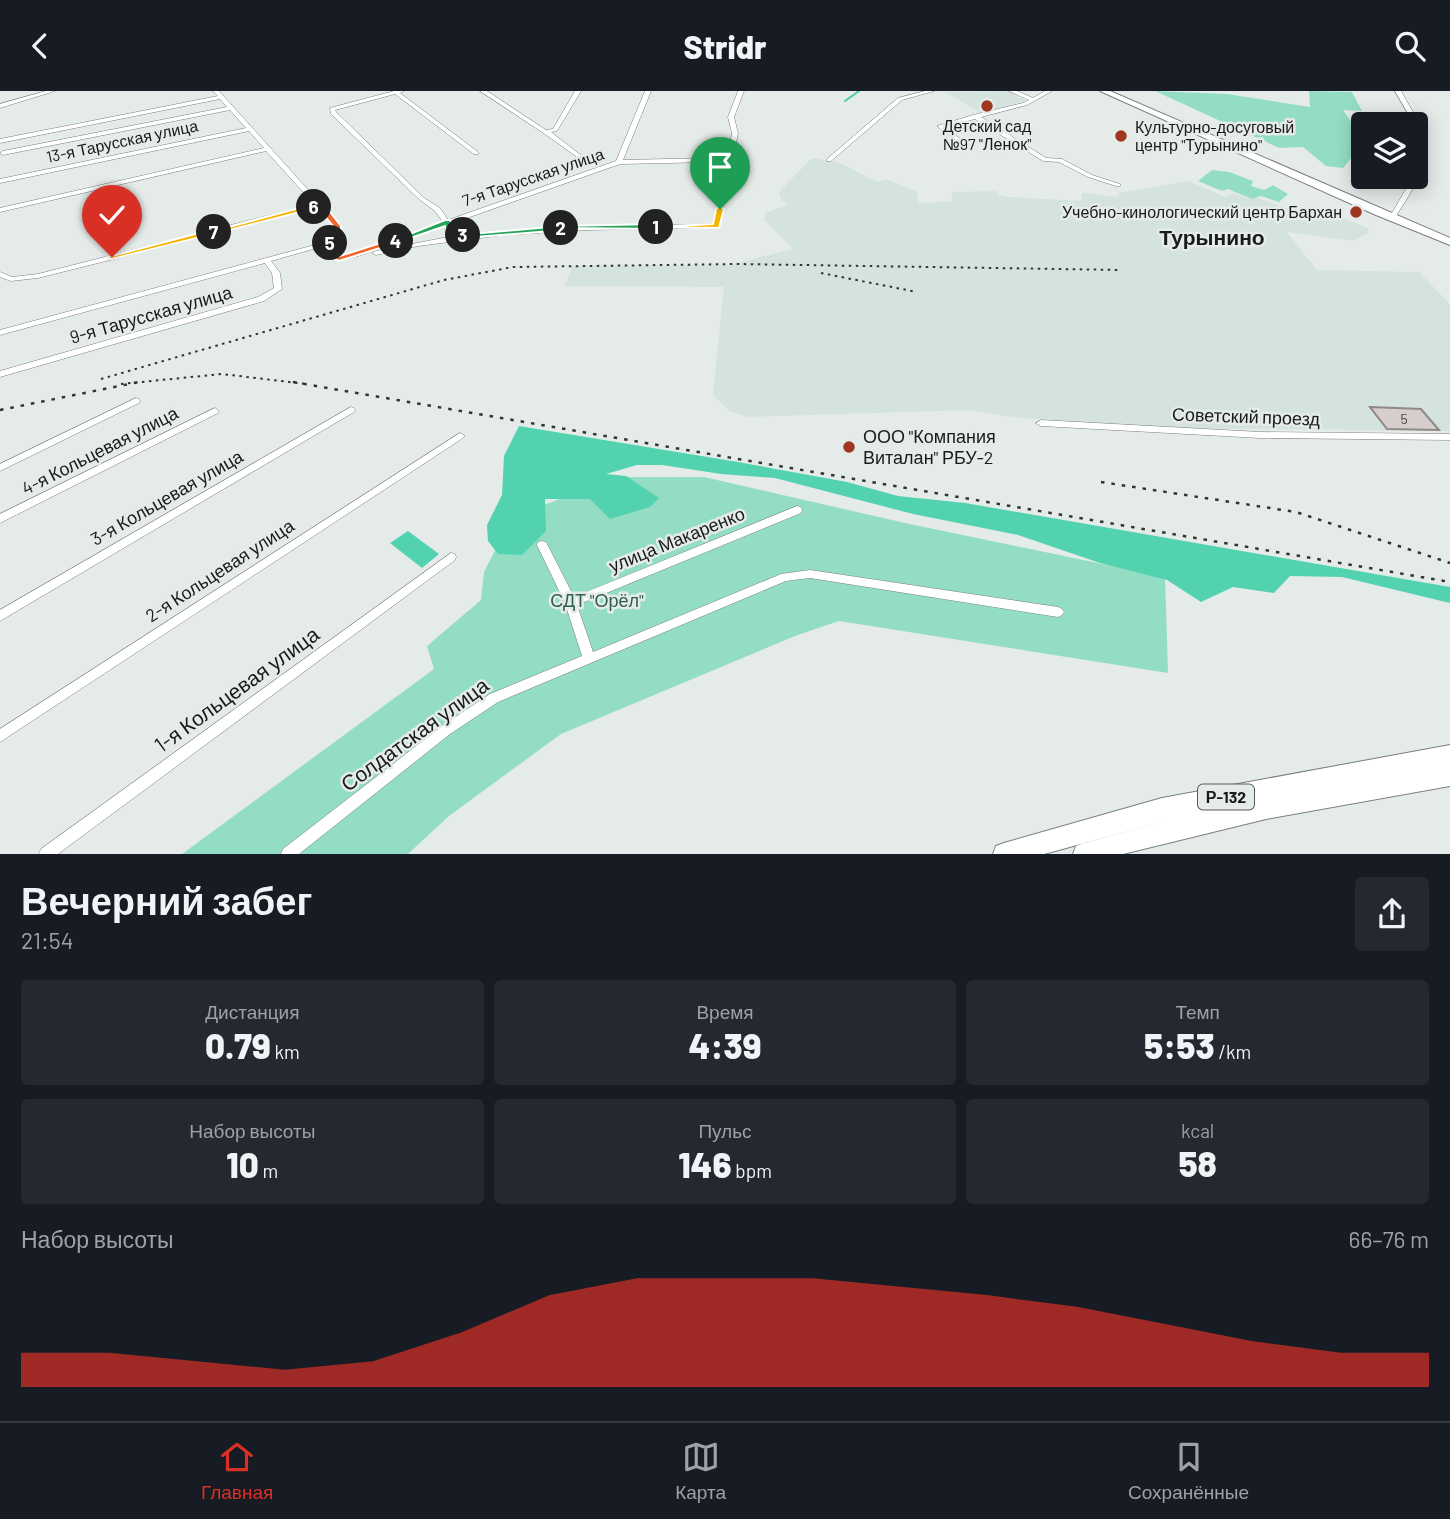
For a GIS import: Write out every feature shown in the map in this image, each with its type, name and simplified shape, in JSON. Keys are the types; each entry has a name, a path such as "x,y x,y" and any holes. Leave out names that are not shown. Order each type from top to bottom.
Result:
{"highway":[{"name":"Р-132","path":"1004,854 1162,809 1450,755"},
{"name":"Р-132","path":"1084,854 1152,833 1322,797 1450,775"}],"main road":[{"path":"1104,91 1450,241"}],"street":[{"path":"0,106 52,91"},
{"path":"483,91 579,156"},
{"path":"547,132 555,129 578,91"},
{"path":"619,162 648,91"},
{"path":"376,253 451,236 589,227 717,226 735,133 732,117 741,91"},
{"path":"829,160 900,99 932,91"},
{"path":"1012,91 1034,100"},
{"path":"961,142 940,126 1034,100 1049,91"},
{"path":"1398,91 1410,112"},
{"path":"399,92 476,153"},
{"name":"7-я Тарусская улица","path":"399,92 332,109 382,162 422,199 434,206 448,222 451,236"},
{"path":"0,141 219,94 337,226 336,241 324,245 0,333"},
{"name":"13-я Тарусская улица","path":"3,153 231,108"},
{"path":"975,116 1045,160 1060,160 1090,176 1118,185"},
{"name":"13-я Тарусская улица","path":"0,181 249,129"},
{"path":"0,210 267,149"},
{"name":"7-я Тарусская улица","path":"324,245 324,251 339,258 619,162 711,160"},
{"path":"1392,218 1409,189"},
{"path":"0,274 11,279 38,276 320,205"},
{"name":"9-я Тарусская улица","path":"0,374 261,299 278,289 276,273 267,261"},
{"path":"0,468 136,401"},
{"name":"3-я Кольцевая улица","path":"0,616 351,410"},
{"name":"4-я Кольцевая улица","path":"0,519 215,411"},
{"name":"Советский проезд","path":"1041,423 1260,435 1450,437"},
{"name":"2-я Кольцевая улица","path":"0,736 460,436"},
{"name":"улица Макаренко","path":"570,603 797,510"},
{"path":"542,545 570,603 589,658"},
{"name":"1-я Кольцевая улица","path":"46,854 451,557"},
{"name":"Солдатская улица","path":"288,854 446,730 494,698 785,577 810,574 1059,612"}],"shaded area":[{"name":"Детский сад №97 \"Ленок\"","path":"1006,91 1027,100 981,113 945,92"},
{"path":"812,158 840,163 877,182 886,179 917,192 919,203 953,201 951,192 996,191 998,195 1007,197 1081,201 1082,193 1119,197 1118,193 1188,181 1225,197 1234,193 1249,199 1257,198 1306,215 1323,211 1368,228 1369,232 1354,241 1287,232 1317,270 1419,272 1450,304 1450,431 1176,428 1009,417 971,410 749,417 729,411 713,395 724,287 565,286 572,266 729,265 793,249 764,220 765,213 787,205 779,192"}],"green space":[{"path":"1155,91 1227,94 1310,107 1309,91 1352,92 1362,111 1343,110 1351,122 1351,158 1343,168 1326,166 1303,147 1279,148"},
{"path":"1212,170 1229,172 1253,181 1251,186 1264,190 1273,185 1288,194 1279,202 1261,196 1252,199 1198,181"},
{"path":"519,426 847,482 898,496 965,503 1450,587 1450,603 1342,577 1290,576 1274,593 1233,587 1201,602 1167,580 1100,563 1018,535 913,514 775,478 721,474 662,465 637,465 606,474 626,476 659,498 650,507 610,519 590,499 545,499 546,531 522,555 498,554 488,541 487,525 502,495 504,456"},
{"name":"СДТ \"Орёл\"","path":"618,477 704,477 905,523 1165,577 1168,673 839,621 795,636 561,734 449,816 408,854 182,854 434,669 427,646 481,600 484,572 512,517"},
{"path":"408,531 439,554 422,568 390,543"}],"building":[{"path":"1370,407 1421,409 1439,430 1387,429"}],"waterway":[{"path":"845,101 859,91"}],"railway":[{"path":"101,379 444,280 513,267 738,264 1121,270"},
{"path":"821,273 917,292"},
{"path":"137,382 222,374 301,383"},
{"path":"0,410 137,382"},
{"path":"121,384 137,382"},
{"path":"293,382 301,383"},
{"path":"301,383 306,384"},
{"path":"301,383 1450,582"},
{"path":"1101,482 1296,512 1450,563"}],"place":[{"name":"Детский сад №97 \"Ленок\"","path":"987,106"},
{"name":"Культурно-досуговый центр \"Турынино\"","path":"1121,136"},
{"name":"Учебно-кинологический центр Бархан","path":"1356,212"},
{"name":"ООО \"Компания Виталан\" РБУ-2","path":"849,447"}],"district":[{"name":"Турынино","path":"1212,238"}],"route":[{"path":"112,257 320,205 337,226 336,241 324,245 324,251 339,258 358,254 448,222 451,236 589,227 717,226 720,209"}]}
